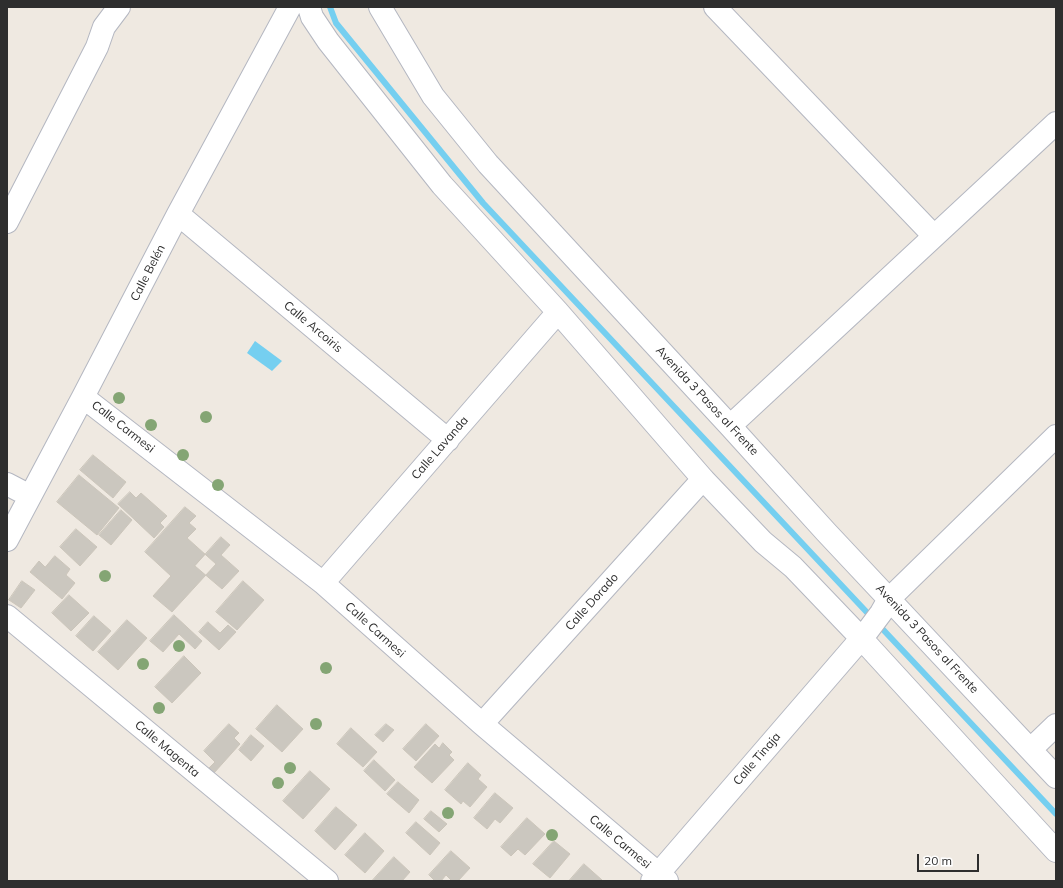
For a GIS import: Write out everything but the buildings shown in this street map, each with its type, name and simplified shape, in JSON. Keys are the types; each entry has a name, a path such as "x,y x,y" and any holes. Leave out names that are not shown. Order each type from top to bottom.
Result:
{"street":[{"path":"7,222 97,47 104,27 119,7"},
{"name":"Calle Belén","path":"7,540 178,214 290,7"},
{"path":"309,7 312,17 328,41 442,186 558,312 703,479 763,542 793,567 863,635 1056,851"},
{"name":"Avenida 3 Pasos al Frente","path":"380,7 433,96 488,164 826,532 885,606 1030,749 1056,777"},
{"path":"715,7 934,236"},
{"path":"730,426 1056,123"},
{"name":"Calle Arcoiris","path":"178,214 448,440"},
{"name":"Calle Lavanda","path":"323,583 558,312"},
{"name":"Calle Carmesi","path":"83,397 323,583 659,879"},
{"name":"Calle Tinaja","path":"659,879 863,635 885,606 1056,436"},
{"name":"Calle Dorado","path":"482,724 703,479"},
{"path":"7,484 30,496"},
{"name":"Calle Magenta","path":"7,616 327,881"},
{"path":"1030,749 1056,725"}],"water":[{"path":"255,341 282,361 272,371 247,353"}],"waterway":[{"path":"330,7 336,23 483,203 1056,814"}]}
